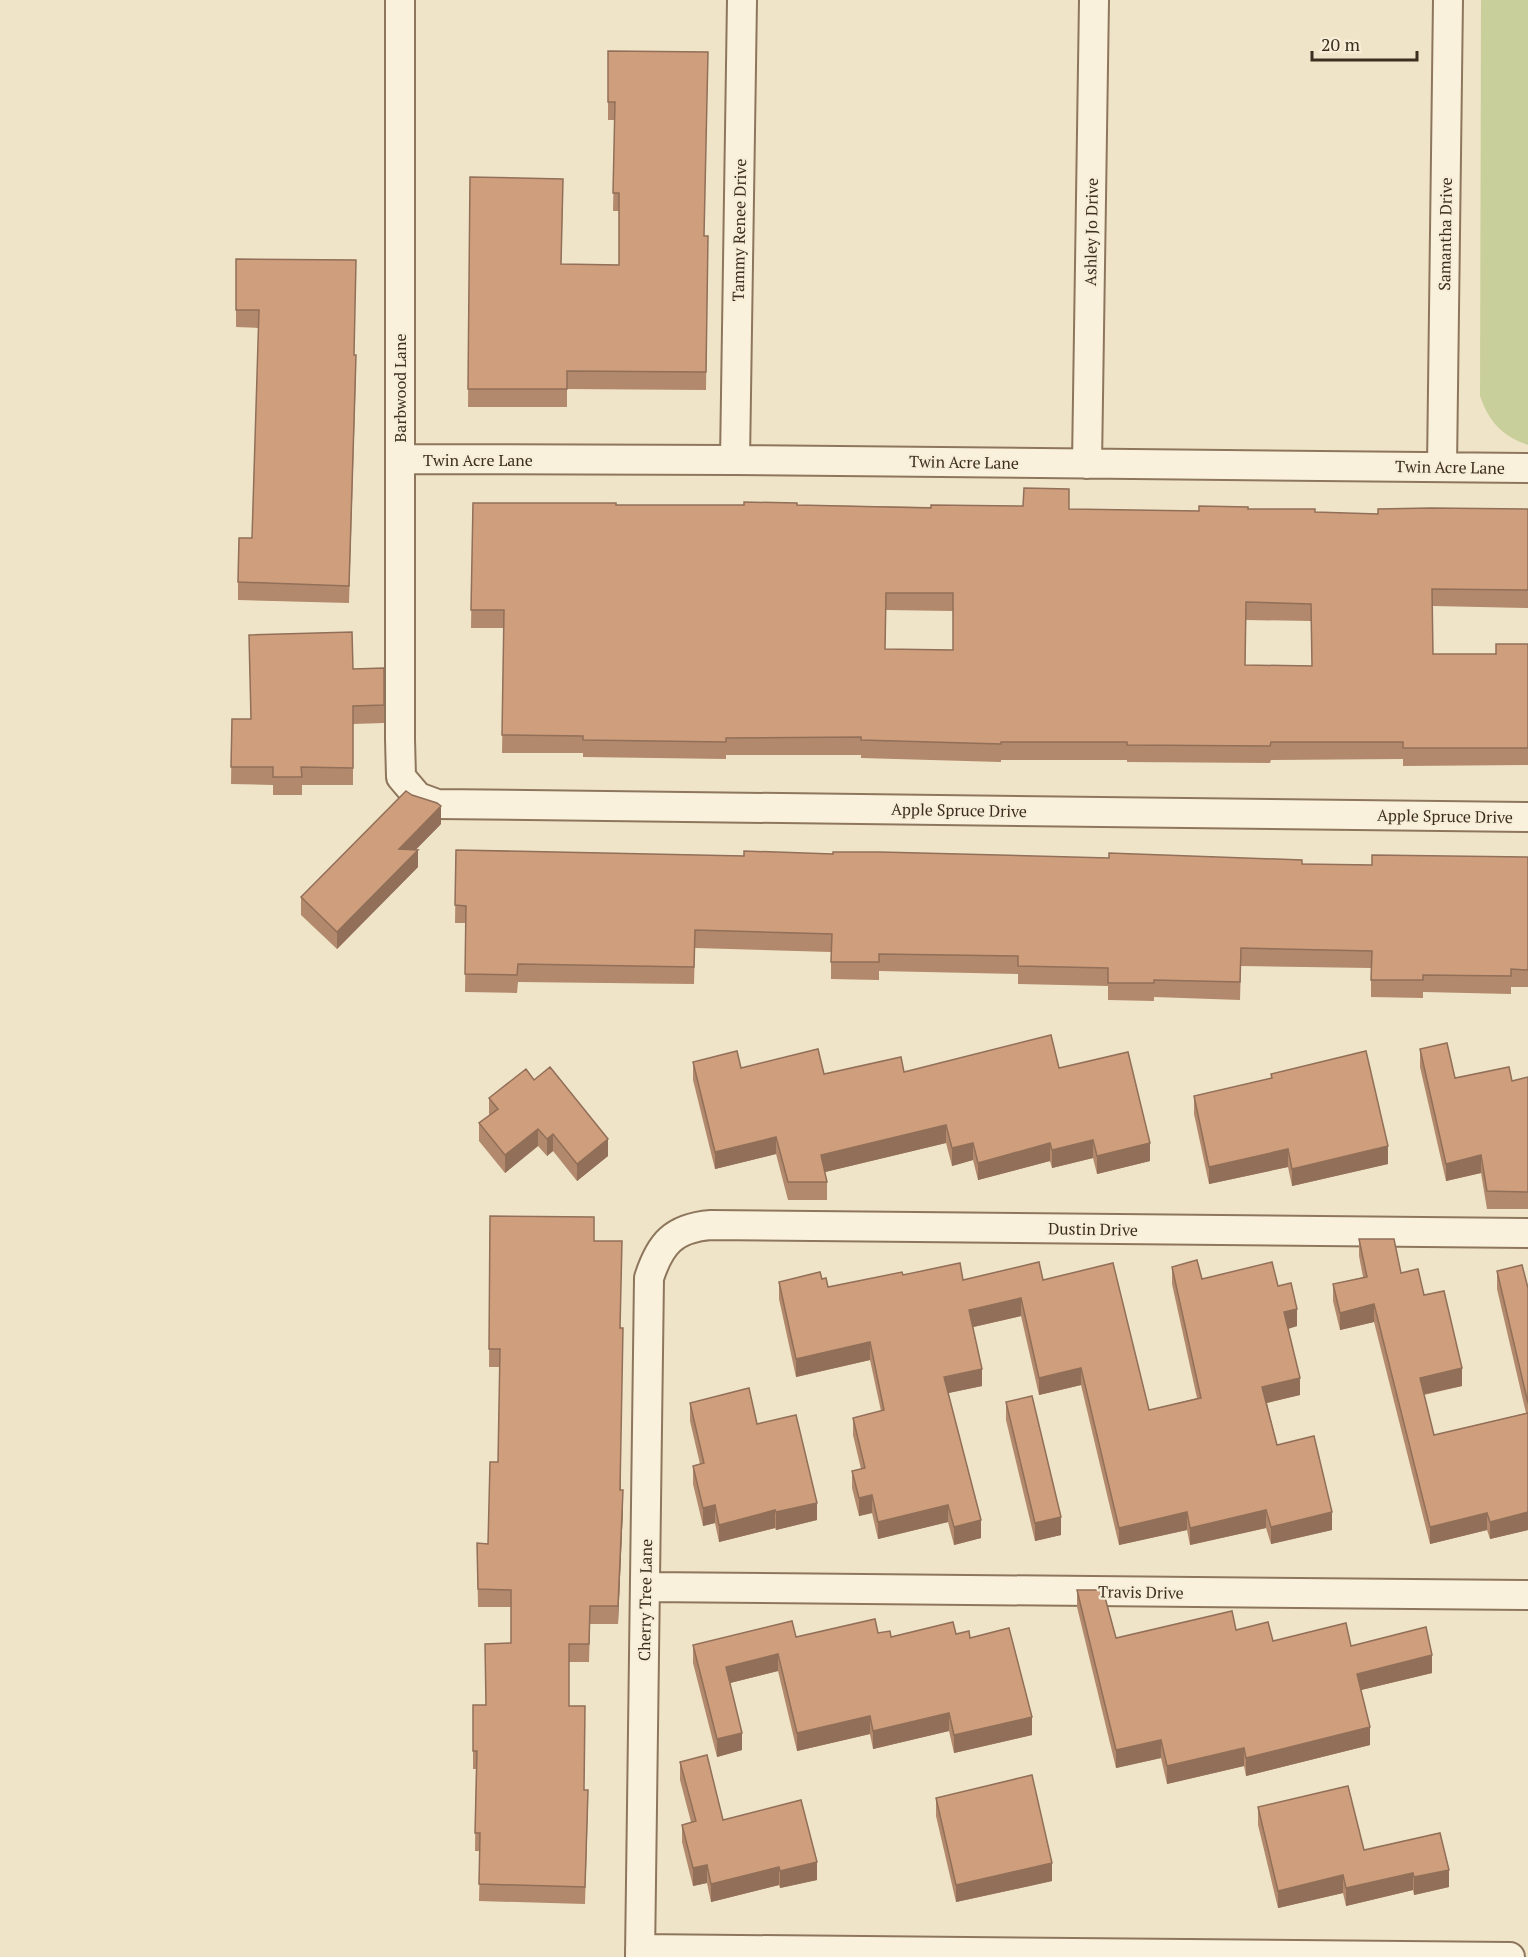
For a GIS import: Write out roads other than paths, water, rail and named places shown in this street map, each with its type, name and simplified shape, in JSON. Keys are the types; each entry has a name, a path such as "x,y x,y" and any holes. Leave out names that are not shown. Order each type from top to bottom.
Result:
{"street":[{"name":"Barbwood Lane","path":"400,0 401,777"},
{"name":"Tammy Renee Drive","path":"735,460 742,0"},
{"name":"Ashley Jo Drive","path":"1088,464 1094,0"},
{"name":"Samantha Drive","path":"1442,467 1448,0"},
{"name":"Twin Acre Lane","path":"400,459 1528,468"},
{"name":"Apple Spruce Drive","path":"401,777 418,797 437,804 1528,817"},
{"name":"Dustin Drive","path":"663,1246 685,1231 711,1225 1528,1233"},
{"name":"Cherry Tree Lane","path":"640,1953 649,1278 657,1254 663,1246"},
{"name":"Travis Drive","path":"645,1587 1528,1595"},
{"path":"640,1953 1510,1957"}]}
